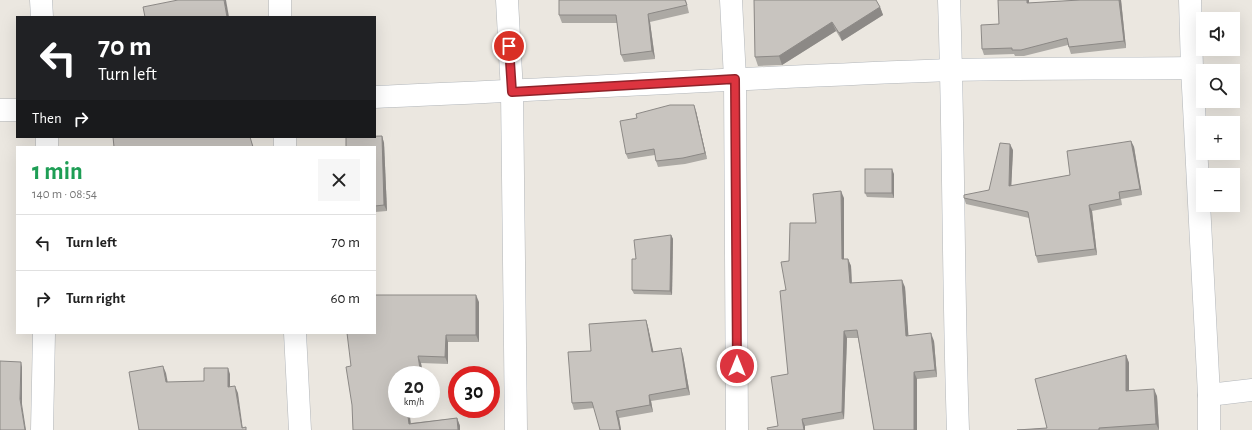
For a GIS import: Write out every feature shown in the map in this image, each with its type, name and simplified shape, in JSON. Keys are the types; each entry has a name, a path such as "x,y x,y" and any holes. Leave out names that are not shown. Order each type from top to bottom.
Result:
{"street":[{"path":"41,0 42,16"},
{"path":"280,0 280,16"},
{"path":"507,0 512,92 516,430"},
{"path":"731,0 735,79 737,430"},
{"path":"949,0 952,70 955,342 958,430"},
{"path":"1190,0 1210,430"},
{"path":"376,97 512,92 735,79 952,70 1192,68"},
{"path":"0,110 16,110"},
{"path":"42,430 44,334"},
{"path":"295,334 300,430"},
{"path":"1209,395 1252,390"}],"building":[{"path":"178,0 224,0 227,16 145,16 143,7"},
{"path":"559,0 685,0 687,5 648,14 652,51 621,55 616,15 559,15"},
{"path":"754,0 876,0 880,7 839,33 832,22 779,56 755,57"},
{"path":"998,0 1027,0 1027,3 1080,0 1119,0 1124,41 1069,47 1067,38 1021,50 1012,50 1012,48 982,49 981,25 999,24"},
{"path":"670,105 694,105 705,153 683,158 656,161 654,149 626,154 620,121 637,118 636,114"},
{"path":"376,136 382,136 384,205 376,206 376,146 346,146 346,138 376,138"},
{"path":"113,138 250,138 253,146 114,146"},
{"path":"1131,141 1140,189 1119,192 1120,199 1089,205 1095,249 1036,256 1028,212 964,198 964,195 989,190 1000,143 1010,144 1009,186 1070,175 1067,151"},
{"path":"865,169 892,169 892,193 865,193"},
{"path":"841,191 842,259 848,259 850,283 902,280 906,336 931,333 935,370 914,372 914,430 874,430 857,330 844,331 842,412 802,419 804,430 768,430 767,428 778,426 771,377 788,374 780,291 786,290 781,262 789,261 790,223 816,223 813,194"},
{"path":"671,235 670,291 632,290 632,259 636,259 634,240"},
{"path":"376,295 476,295 476,335 446,335 445,357 418,356 420,366 388,366 388,418 408,418 409,424 457,418 458,430 353,430 352,405 346,367 351,366 347,334 376,334"},
{"path":"646,320 652,352 681,348 687,388 649,395 650,405 616,411 620,430 600,430 592,402 572,403 568,352 591,351 589,324"},
{"path":"1126,355 1126,391 1154,389 1156,424 1099,428 1099,430 1017,430 1047,428 1035,379"},
{"path":"0,361 21,362 20,399 25,430 0,430"},
{"path":"163,366 166,382 204,381 204,368 228,368 228,387 235,386 242,428 246,427 246,430 139,430 129,372"}],"route":[{"path":"509,46 512,92 735,79 737,366"}]}
